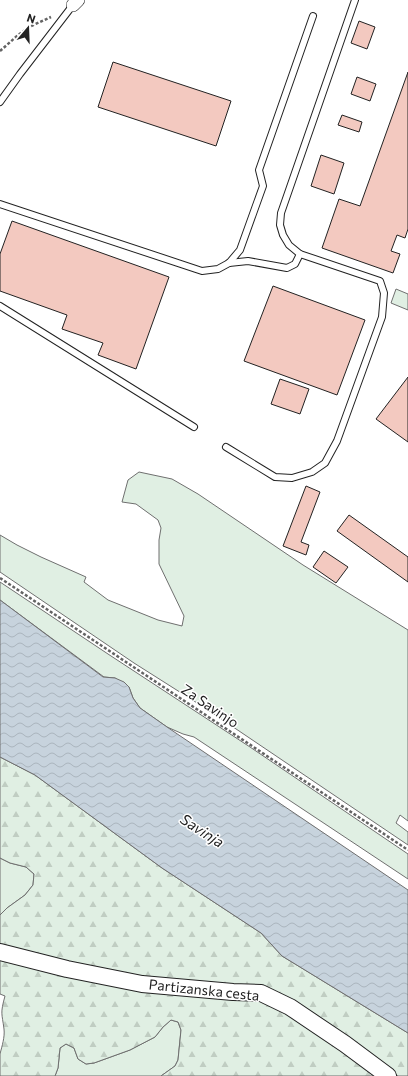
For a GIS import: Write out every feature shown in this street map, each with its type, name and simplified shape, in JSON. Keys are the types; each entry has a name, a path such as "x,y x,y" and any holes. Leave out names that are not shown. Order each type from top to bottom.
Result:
{"street":[{"name":"Partizanska cesta","path":"0,952 67,970 142,984 261,993 290,1007 345,1044 388,1076"}],"lane":[{"path":"226,447 275,477 292,478 312,472 325,463 337,441 382,317 384,293 380,281 300,254 289,245 283,235 280,225 281,213 355,0"},
{"path":"0,102 76,2"},
{"path":"0,204 202,271 218,270 229,263 240,250 263,186 258,170 313,16"},
{"path":"229,263 248,260 287,268 295,264 300,254"},
{"path":"0,306 194,427"}],"path":[{"path":"0,51 29,27 56,15 76,2"},
{"name":"Za Savinjo","path":"0,578 408,850"}],"green space":[{"path":"396,289 408,294 408,310 391,303"},
{"path":"139,472 172,479 198,494 303,565 408,630 408,821 400,815 396,823 408,832 408,845 0,572 0,535 41,557 86,577 84,582 108,600 158,620 182,626 184,616 159,564 159,540 161,528 158,520 136,504 122,502 128,480"},
{"path":"0,582 250,747 408,854 408,879 194,737 167,727 140,708 133,698 129,687 115,678 104,677 0,600"},
{"path":"0,757 35,775 162,868 261,933 282,956 408,1033 408,1076 398,1076 294,1003 144,979 0,946 0,915 25,895 33,885 34,874 26,867 10,863 0,858"},
{"path":"0,858 10,863 26,867 34,874 33,885 25,895 0,915"},
{"path":"0,960 263,1000 296,1018 381,1076 161,1076 175,1066 178,1060 181,1030 178,1022 171,1020 155,1037 130,1050 94,1063 86,1064 78,1059 74,1048 66,1044 60,1048 58,1068 55,1076 0,1076 0,1054 4,1032 2,1010 5,996 0,994"},
{"path":"171,1020 178,1022 181,1030 178,1060 175,1066 161,1076 55,1076 58,1068 60,1048 66,1044 74,1048 78,1059 86,1064 94,1063 130,1050 155,1037"}],"water":[{"name":"Savinja","path":"0,600 103,677 115,678 124,682 129,687 133,698 140,708 408,890 408,1033 282,956 261,933 162,868 35,775 0,757"}],"building":[{"path":"359,21 375,27 367,49 351,43"},
{"path":"113,62 231,101 216,146 98,107"},
{"path":"408,72 408,229 405,238 397,235 391,251 400,254 393,273 322,248 339,199 360,206"},
{"path":"357,77 376,84 370,101 351,94"},
{"path":"342,115 362,122 359,132 338,125"},
{"path":"321,155 344,163 334,194 311,186"},
{"path":"12,221 169,277 136,369 98,355 103,343 62,329 67,315 0,291 0,254"},
{"path":"273,286 365,320 337,395 244,361"},
{"path":"408,377 408,442 376,419"},
{"path":"280,379 309,389 300,414 271,404"},
{"path":"306,486 320,492 301,542 309,545 306,555 283,546"},
{"path":"349,515 408,557 408,582 337,531"},
{"path":"324,551 348,567 336,583 313,567"}]}
